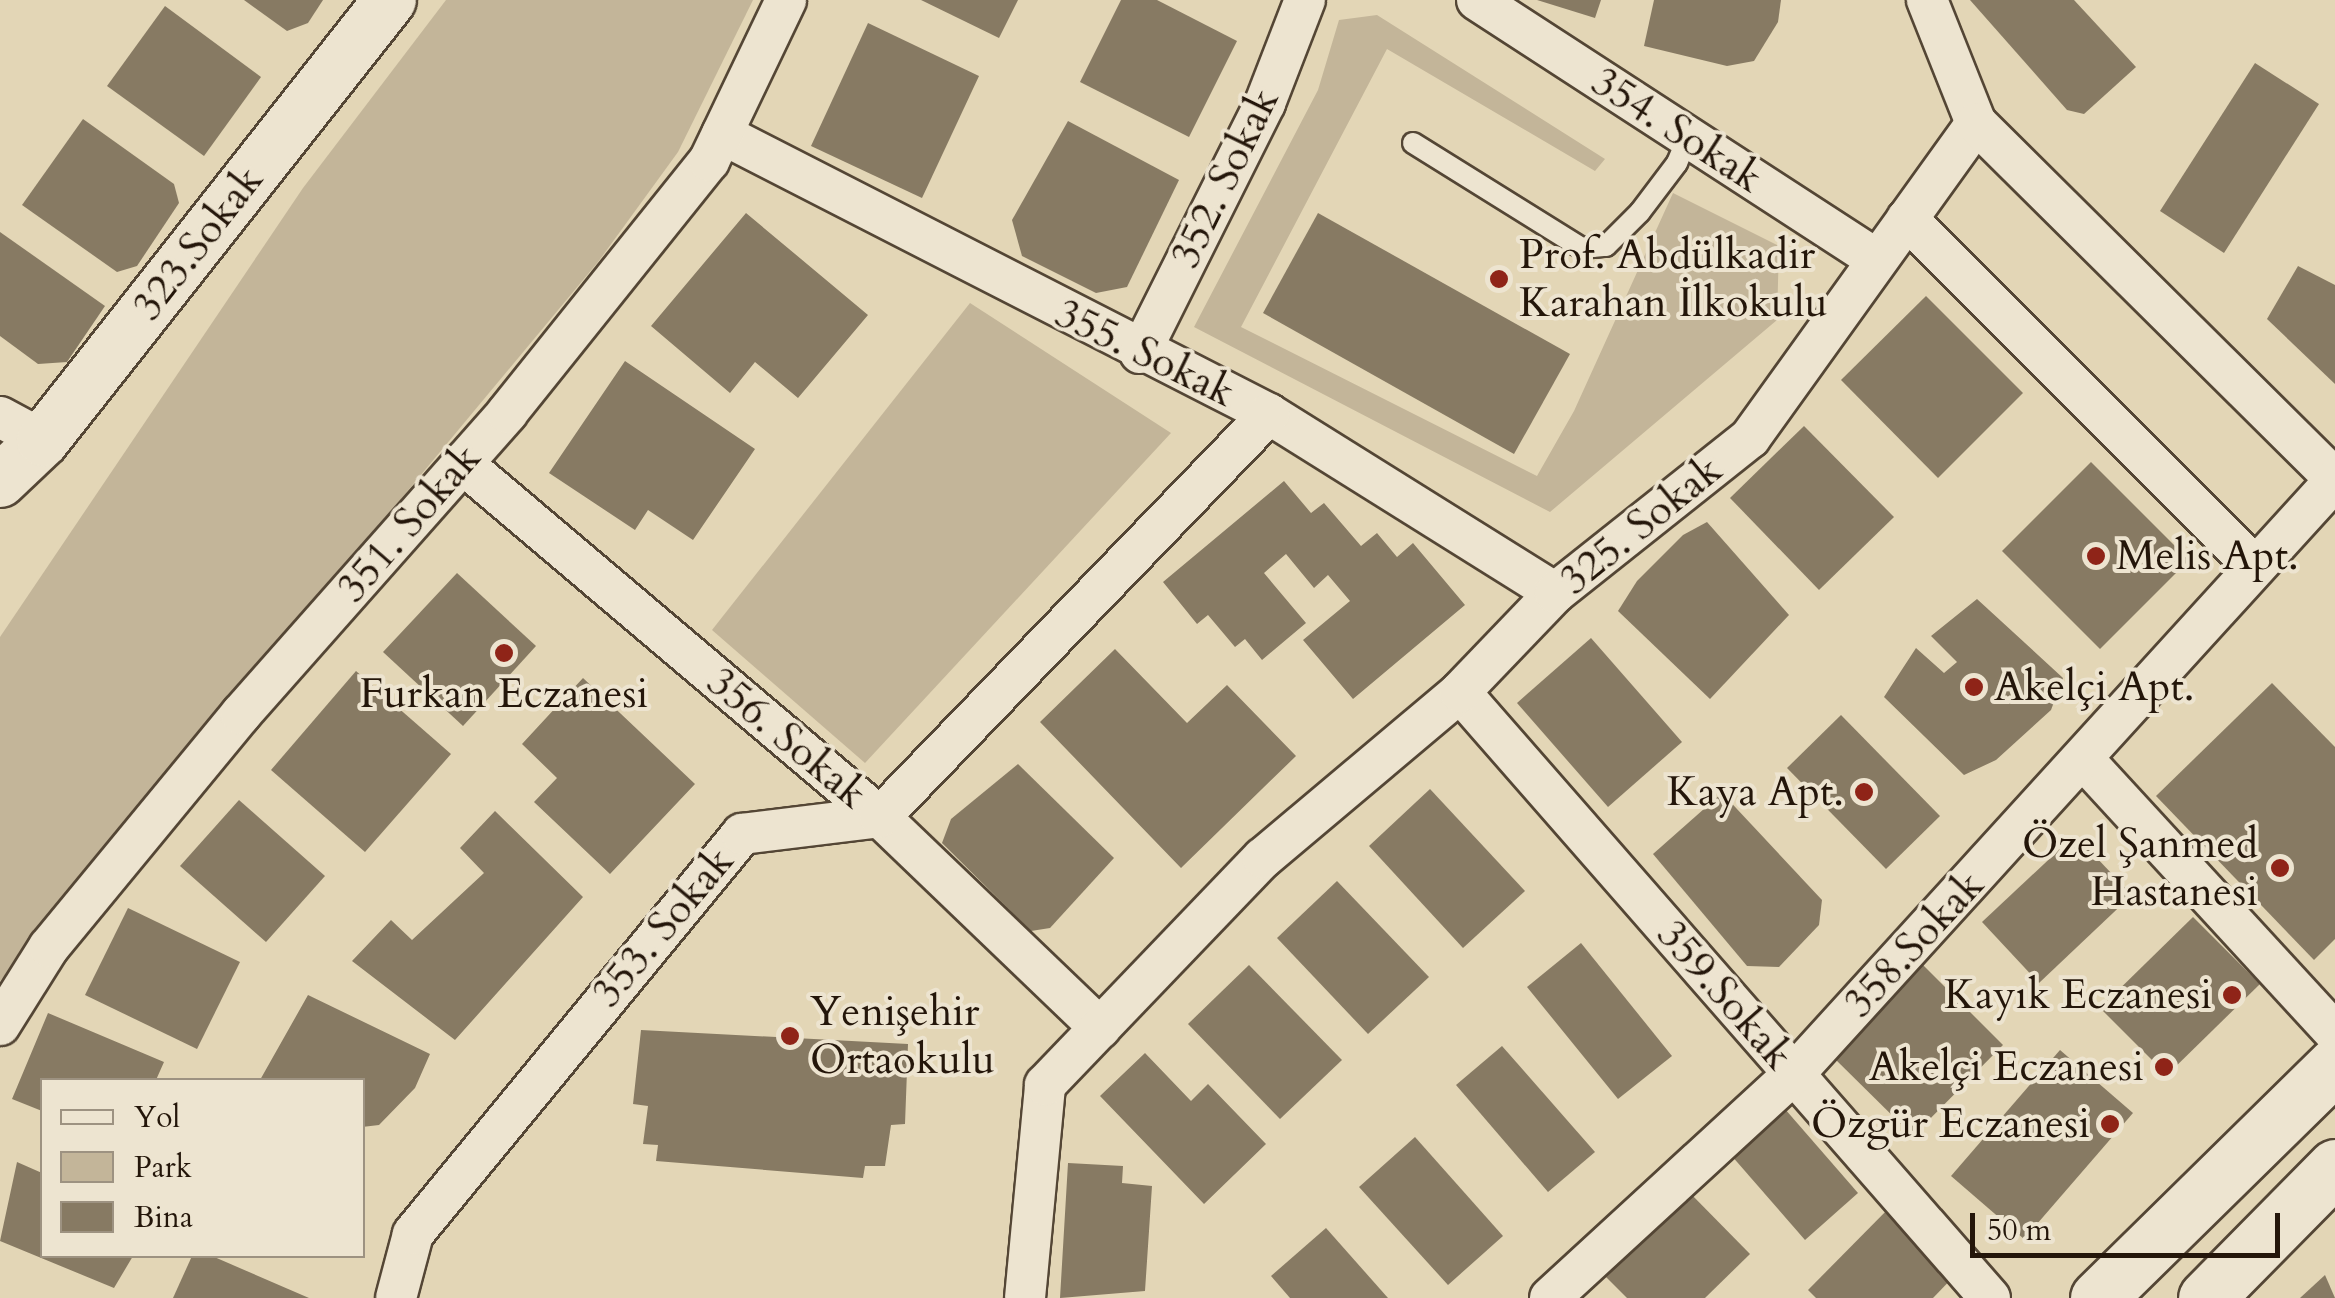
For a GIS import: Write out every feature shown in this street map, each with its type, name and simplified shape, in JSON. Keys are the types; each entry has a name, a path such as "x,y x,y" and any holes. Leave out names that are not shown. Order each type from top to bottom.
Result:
{"main road":[{"path":"2098,1298 2335,1065"},
{"path":"2206,1298 2335,1166"}],"street":[{"name":"323.Sokak","path":"0,481 22,429 390,0"},
{"name":"351. Sokak","path":"0,1025 49,948 109,874 462,462 710,161 786,0"},
{"name":"352. Sokak","path":"1140,353 1264,103 1305,0"},
{"name":"354. Sokak","path":"1477,0 1877,260"},
{"path":"1927,0 1976,123 2335,479"},
{"name":"325. Sokak","path":"1025,1298 1045,1085 1263,858 1460,692 1555,593 1750,438 1976,123"},
{"name":"355. Sokak","path":"722,134 1140,353 1269,414 1555,593"},
{"path":"1907,220 2254,566"},
{"path":"880,817 1269,414"},
{"name":"356. Sokak","path":"462,462 880,817 1100,1028"},
{"name":"358.Sokak","path":"1550,1298 1794,1074 2084,760 2335,479"},
{"name":"359.Sokak","path":"1460,692 1990,1298"},
{"path":"2084,760 2335,1033"},
{"name":"353. Sokak","path":"396,1298 413,1234 742,834 880,817"}],"lane":[{"path":"1413,143 1582,248 1606,246 1640,212 1688,136"}],"green space":[{"path":"446,0 753,0 678,152 598,262 0,981 0,637 303,188"},
{"path":"1377,15 1605,159 1595,171 1387,49 1241,327 1537,476 1574,411 1673,193 1779,246 1777,320 1550,512 1194,327 1318,90 1339,20"},
{"path":"970,303 1171,433 865,763 712,630"}],"building":[{"path":"244,0 323,0 308,23 287,31"},
{"path":"921,0 1018,0 999,38"},
{"path":"1121,0 1157,0 1237,41 1189,137 1080,82"},
{"path":"1537,0 1601,0 1595,18"},
{"path":"1654,0 1781,0 1778,22 1754,61 1727,66 1644,46"},
{"path":"1970,0 2074,0 2136,67 2084,114 2067,110"},
{"path":"165,6 261,77 204,156 107,86"},
{"path":"868,23 979,76 922,198 811,146"},
{"path":"2255,63 2319,104 2224,253 2160,211"},
{"path":"83,119 174,184 179,203 137,266 117,272 22,205"},
{"path":"1068,121 1179,180 1127,287 1096,293 1022,256 1012,220"},
{"path":"746,213 868,315 798,398 755,362 730,393 651,326"},
{"path":"1318,213 1570,354 1514,454 1263,313"},
{"path":"0,232 105,306 67,362 38,364 0,336"},
{"path":"2298,266 2335,285 2335,384 2267,319"},
{"path":"1926,296 2023,393 1938,478 1841,380"},
{"path":"625,361 755,449 693,540 648,510 635,530 549,473"},
{"path":"1804,426 1894,517 1819,590 1730,498"},
{"name":"Melis Apt.","path":"2091,462 2189,560 2100,649 2002,551"},
{"path":"1284,481 1311,513 1324,503 1361,546 1377,533 1397,557 1413,543 1465,605 1353,699 1303,640 1350,601 1328,575 1314,588 1286,554 1264,573 1306,623 1262,660 1245,639 1235,647 1208,615 1197,624 1163,582"},
{"path":"1707,522 1789,615 1710,699 1618,611 1637,581 1683,535"},
{"path":"457,573 536,646 463,726 383,652"},
{"name":"Akelçi Apt.","path":"1977,599 2063,678 2051,710 1996,760 1964,775 1884,697 1916,648 1944,673 1957,662 1931,636"},
{"path":"1591,638 1682,742 1608,807 1517,703"},
{"path":"1115,649 1187,723 1227,685 1296,756 1181,868 1040,722"},
{"path":"356,671 451,754 365,852 271,770"},
{"path":"583,678 695,784 610,874 534,802 557,778 522,744"},
{"name":"Özel Şanmed Hastanesi","path":"2272,683 2335,747 2335,939 2314,960 2156,796"},
{"name":"Kaya Apt.","path":"1841,715 1940,816 1886,869 1787,768"},
{"path":"1018,764 1114,858 1050,928 1031,931 942,843 951,819"},
{"path":"1430,789 1525,891 1463,948 1369,846"},
{"path":"1722,793 1822,900 1819,925 1779,967 1747,966 1653,854"},
{"path":"239,800 325,876 266,942 180,866"},
{"path":"495,811 583,897 455,1040 352,961 391,920 412,940 484,873 460,848"},
{"path":"2075,835 2132,895 2039,983 1982,922"},
{"path":"1337,881 1429,977 1368,1034 1277,938"},
{"path":"128,908 240,962 197,1049 85,995"},
{"path":"2193,917 2260,984 2167,1075 2100,1008"},
{"path":"1581,943 1672,1056 1618,1099 1527,987"},
{"path":"1249,965 1342,1060 1280,1119 1188,1024"},
{"path":"1923,965 2003,1045 1913,1136 1833,1057"},
{"path":"308,995 430,1054 415,1088 379,1125 365,1127 365,1078 261,1078"},
{"path":"48,1013 164,1062 157,1078 40,1078 40,1110 12,1099"},
{"path":"641,1030 908,1044 905,1124 891,1125 885,1166 865,1166 863,1178 656,1161 658,1145 643,1144 648,1106 633,1104"},
{"path":"1502,1046 1595,1152 1548,1192 1456,1085"},
{"path":"2060,1050 2133,1113 2024,1239 1951,1176"},
{"path":"1145,1053 1191,1101 1208,1084 1266,1144 1204,1204 1100,1096"},
{"path":"1778,1101 1858,1193 1805,1240 1724,1147"},
{"path":"1415,1137 1503,1236 1448,1285 1359,1187"},
{"path":"17,1162 40,1172 40,1257 0,1241"},
{"path":"1068,1163 1123,1166 1122,1183 1152,1186 1145,1291 1060,1298"},
{"path":"1687,1190 1750,1254 1705,1298 1627,1298 1602,1273"},
{"path":"1894,1203 1961,1269 1933,1298 1816,1298 1808,1290"},
{"path":"1326,1228 1388,1298 1290,1298 1271,1276"},
{"path":"41,1258 132,1258 114,1288"},
{"path":"191,1258 217,1258 309,1298 173,1298"},
{"path":"2325,1275 2335,1298 2300,1298"}],"place":[{"name":"Prof. Abdülkadir Karahan İlkokulu","path":"1499,279"},
{"name":"Melis Apt.","path":"2096,556"},
{"name":"Furkan Eczanesi","path":"504,653"},
{"name":"Akelçi Apt.","path":"1974,687"},
{"name":"Kaya Apt.","path":"1864,792"},
{"name":"Özel Şanmed Hastanesi","path":"2280,868"},
{"name":"Kayık Eczanesi","path":"2232,995"},
{"name":"Yenişehir Ortaokulu","path":"790,1036"},
{"name":"Akelçi Eczanesi","path":"2164,1067"},
{"name":"Özgür Eczanesi","path":"2110,1124"}]}
